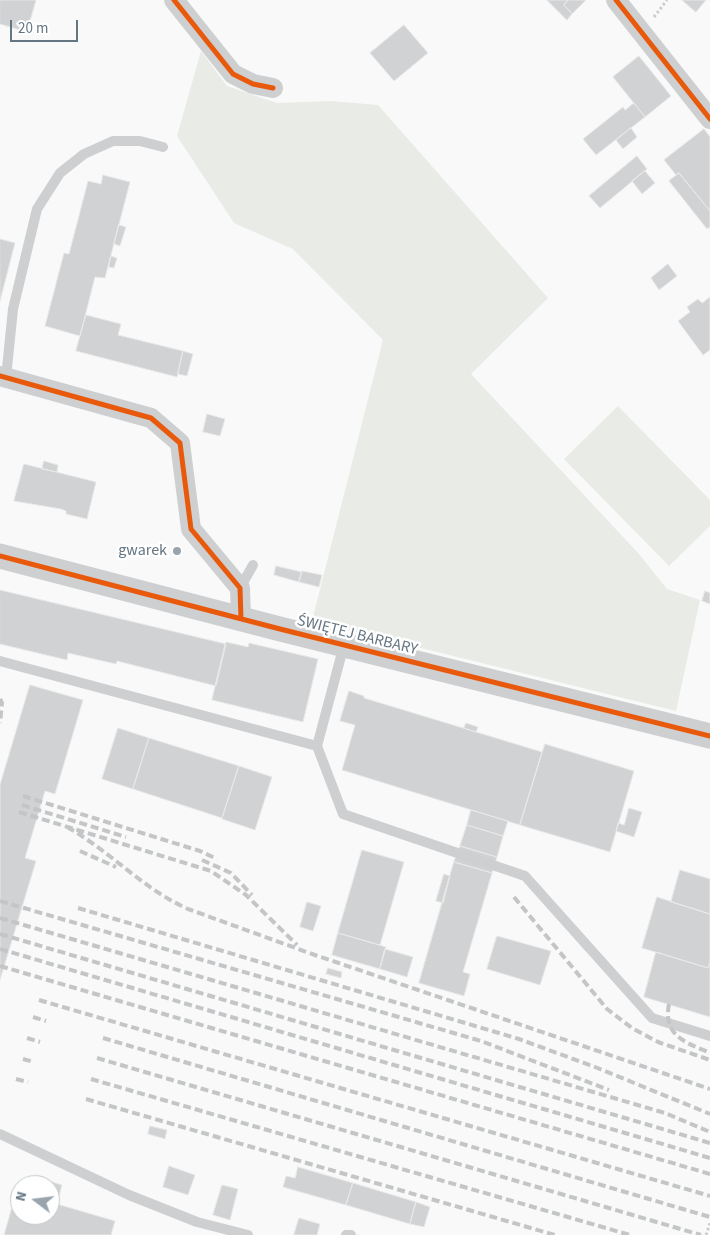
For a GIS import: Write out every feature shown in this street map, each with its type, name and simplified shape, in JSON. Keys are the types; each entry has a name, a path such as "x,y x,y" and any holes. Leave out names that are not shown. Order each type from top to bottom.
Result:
{"street":[{"path":"174,0 232,74 253,84 273,88"},
{"path":"616,0 710,119"},
{"path":"3,377 151,418 180,443 191,529 240,588 241,619"},
{"name":"ŚWIĘTEJ BARBARY","path":"0,556 241,619 710,736"}],"lane":[{"path":"3,377 12,310 37,209 60,173 84,154 113,141 140,141 163,147"},
{"path":"240,588 253,565"},
{"path":"344,645 316,746 343,814 525,876 652,1018 710,1036"},
{"path":"0,662 316,746"},
{"path":"0,1134 129,1196 197,1222 248,1235"},
{"path":"346,1235 352,1235"}],"path":[{"path":"706,1235 710,1223"}],"shaded area":[{"path":"201,51 227,86 277,103 330,101 378,105 548,298 471,374 639,554 667,589 700,600 676,711 312,621 383,340 293,249 234,223 177,136"},
{"path":"618,406 710,500 710,526 669,566 564,459"}],"building":[{"path":"0,0 36,0 27,32 0,24"},
{"path":"547,0 568,0 564,5 572,14 567,20"},
{"path":"568,0 586,0 572,14 564,5"},
{"path":"682,0 706,0 696,12"},
{"path":"404,25 428,53 394,81 370,53"},
{"path":"639,56 671,96 645,117 613,77"},
{"path":"634,103 645,117 596,155 583,139 623,107 625,110"},
{"path":"631,128 637,137 623,149 616,140"},
{"path":"704,129 710,137 710,211 679,173 676,175 664,160"},
{"path":"637,156 647,169 600,208 589,196"},
{"path":"645,171 655,183 642,194 632,181"},
{"path":"679,173 710,211 710,227 707,229 669,181"},
{"path":"103,175 130,182 105,278 95,277 80,336 45,326 64,253 69,254 88,181 101,184"},
{"path":"119,225 126,227 120,246 114,244"},
{"path":"0,239 15,243 0,301"},
{"path":"111,256 117,258 114,268 109,267"},
{"path":"668,264 677,276 659,290 651,278"},
{"path":"710,297 710,350 703,355 678,321 690,312 687,307 698,299 702,303"},
{"path":"86,315 121,324 118,335 183,351 177,377 76,351"},
{"path":"183,351 193,354 187,376 178,374"},
{"path":"207,414 225,419 220,436 203,432"},
{"path":"44,461 58,465 57,472 42,469"},
{"path":"24,464 96,482 87,519 66,514 66,511 61,509 14,501"},
{"path":"276,566 302,572 299,582 274,575"},
{"path":"302,571 322,575 319,587 299,582"},
{"path":"0,590 226,644 216,686 117,661 116,664 68,653 67,660 0,644"},
{"path":"705,591 710,593 710,604 702,601"},
{"path":"226,642 248,647 249,643 318,659 303,722 212,700"},
{"path":"30,685 83,700 55,794 45,791 25,858 36,861 0,980 0,785"},
{"path":"349,691 364,696 364,698 542,752 520,825 342,770 355,725 340,721"},
{"path":"466,723 478,727 476,732 464,728"},
{"path":"118,728 149,738 133,789 102,779"},
{"path":"149,738 239,766 222,818 133,789"},
{"path":"545,744 634,771 610,852 520,825"},
{"path":"239,766 272,777 255,830 222,819"},
{"path":"629,808 642,812 634,837 616,831 618,823 624,825"},
{"path":"471,810 508,821 503,836 467,825"},
{"path":"467,825 503,836 497,857 460,846"},
{"path":"460,846 497,857 492,873 454,862"},
{"path":"362,850 404,862 380,945 338,933"},
{"path":"454,862 492,873 463,972 470,974 464,996 419,983"},
{"path":"680,870 710,879 710,914 671,902"},
{"path":"444,874 450,876 443,903 436,901"},
{"path":"657,897 710,914 710,962 708,968 642,948"},
{"path":"307,902 321,906 313,931 300,927"},
{"path":"338,933 386,947 380,969 332,955"},
{"path":"497,936 551,951 540,985 487,969"},
{"path":"385,949 413,957 407,977 380,969"},
{"path":"656,952 708,968 710,962 710,1017 644,997"},
{"path":"328,968 342,972 341,978 326,974"},
{"path":"150,1126 167,1130 165,1139 148,1134"},
{"path":"169,1166 195,1175 188,1195 163,1187"},
{"path":"298,1167 353,1183 346,1205 283,1187 286,1176 295,1178"},
{"path":"353,1183 416,1202 410,1224 346,1205"},
{"path":"222,1185 238,1189 230,1220 213,1215"},
{"path":"416,1202 430,1207 424,1227 410,1224"},
{"path":"60,1205 115,1221 111,1235 4,1235 10,1214 10,1225 60,1225"},
{"path":"299,1218 320,1224 317,1235 294,1235"}],"railway":[{"path":"0,699 2,703 0,723"},
{"path":"23,796 200,851 217,859"},
{"path":"22,805 126,837"},
{"path":"19,812 211,871 246,895 297,945"},
{"path":"67,827 98,847 141,881 188,909 315,955 710,1089"},
{"path":"80,851 116,867"},
{"path":"202,860 231,873 252,895"},
{"path":"514,897 607,1009 632,1028 658,1042 710,1060"},
{"path":"0,901 481,1041 609,1090"},
{"path":"78,908 519,1039 595,1067 710,1114"},
{"path":"0,918 665,1113 710,1132"},
{"path":"0,934 710,1143"},
{"path":"0,949 710,1158"},
{"path":"0,966 710,1174"},
{"path":"39,1000 710,1196"},
{"path":"669,1004 668,1015 672,1030 684,1041 708,1052"},
{"path":"33,1017 46,1021"},
{"path":"27,1038 40,1042"},
{"path":"103,1038 710,1217"},
{"path":"97,1058 701,1235"},
{"path":"23,1059 34,1062"},
{"path":"16,1079 28,1082"},
{"path":"91,1079 630,1235"},
{"path":"86,1099 555,1235"}],"cycle path":[{"path":"174,0 233,74 253,84 273,88"},
{"path":"616,0 710,119"},
{"path":"0,376 151,418 180,443 191,529 240,588 241,619"},
{"path":"0,556 280,629 710,736"}],"place":[{"name":"gwarek","path":"177,551"}]}
